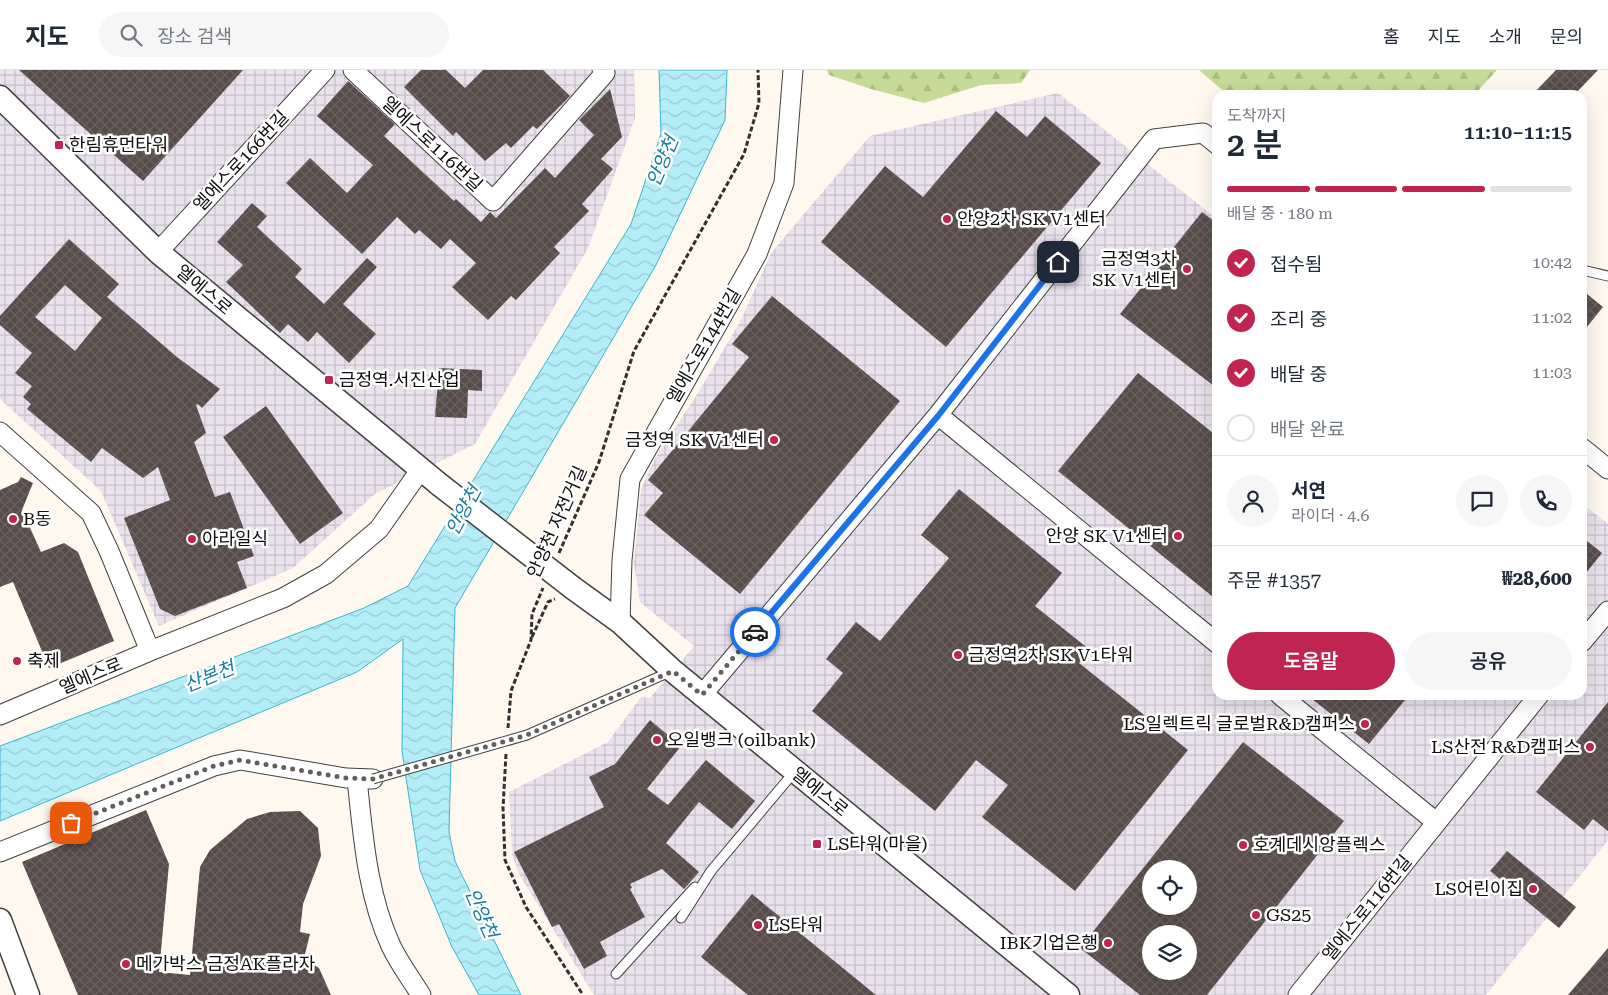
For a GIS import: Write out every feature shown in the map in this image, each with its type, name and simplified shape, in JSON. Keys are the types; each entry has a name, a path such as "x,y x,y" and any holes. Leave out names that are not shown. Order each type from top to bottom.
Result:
{"street":[{"name":"엘에스로166번길","path":"158,252 325,70"},
{"name":"엘에스로116번길","path":"352,70 493,200 605,73 602,70"},
{"name":"엘에스로144번길","path":"620,622 622,560 630,479 757,254 784,184 793,70"},
{"name":"엘에스로","path":"0,97 158,252 440,486 620,622 673,671 795,770 1062,993"},
{"path":"702,695 938,416 1154,140 1203,133 1212,140"},
{"path":"938,416 1212,639"},
{"path":"0,432 91,513 109,551 150,651"},
{"path":"1587,452 1608,469"},
{"name":"엘에스로","path":"0,715 150,651 283,598 326,574 379,529 421,469"},
{"path":"1587,636 1608,611"},
{"path":"1286,700 1436,822"},
{"name":"엘에스로116번길","path":"1298,995 1535,700"},
{"path":"0,852 214,766 240,760 365,779 365,851 375,901 392,947 421,995"},
{"path":"0,920 28,995"}],"lane":[{"path":"1587,271 1608,276"},
{"path":"365,779 527,735 673,671"},
{"path":"616,974 711,871 795,770"},
{"path":"681,918 711,871"}],"path":[{"name":"안양천 자전거길","path":"556,560 599,462 634,351 744,154 759,103 758,70"},
{"name":"안양천 자전거길","path":"508,729 511,691 531,640 532,614 544,587"},
{"path":"531,640 548,602 573,588"},
{"path":"507,748 503,808 505,860 526,907 583,995"}],"shaded area":[{"path":"0,70 634,70 635,118 588,248 475,444 375,494 293,568 159,626 101,491 0,399"},
{"path":"1058,93 1212,215 1212,700 1587,700 1587,507 1608,524 1608,840 1486,995 594,995 519,874 512,854 509,792 608,742 641,697 650,698 694,646 640,602 634,563 641,489 656,457 698,393 741,320 771,253 870,136"}],"green space":[{"path":"827,70 1030,70 1021,83 981,85 924,103 871,89 829,75"},
{"path":"1199,70 1497,70 1479,90 1222,90"}],"water":[{"path":"659,70 727,70 725,120 656,265 455,608 449,832 455,861 521,995 479,995 452,947 420,870 402,751 403,639 357,672 0,821 0,746 364,608 408,586 631,224 661,134"}],"building":[{"path":"19,70 243,70 143,181"},
{"path":"421,70 446,70 465,88 483,70 543,70 570,96 537,129 533,126 511,148 506,143 485,161 456,132 453,136 404,87"},
{"path":"1556,70 1598,70 1579,90 1537,90"},
{"path":"348,81 395,124 384,136 454,201 456,199 481,222 490,212 496,218 545,168 555,178 594,135 579,120 610,89 622,137 601,159 613,169 582,204 589,211 554,247 560,253 516,300 511,296 488,320 452,287 476,263 450,239 441,249 419,230 415,234 397,217 362,254 286,183 310,158 347,193 373,165 317,116"},
{"name":"안양2차 SK V1센터","path":"996,111 1027,137 1045,116 1101,163 946,347 821,242 885,166 923,197"},
{"path":"252,203 267,216 257,227 302,269 295,277 324,304 367,258 377,267 343,304 376,334 349,363 317,332 308,342 288,324 280,333 226,282 243,265 217,242"},
{"name":"금정역3차 SK V1센터","path":"1202,212 1212,220 1212,384 1120,314"},
{"path":"69,239 119,284 107,297 177,357 220,389 202,408 198,404 196,405 206,433 194,442 215,497 230,492 254,556 237,562 247,588 175,616 160,609 124,518 170,500 158,467 143,478 102,448 91,462 27,409 31,404 23,397 32,386 15,373 32,353 0,325 0,316","holes":["65,285 102,318 75,351 35,317"]},
{"path":"1587,294 1603,307 1587,327"},
{"name":"금정역 SK V1센터","path":"772,296 900,401 740,594 644,515 663,493 648,480 749,357 732,344"},
{"path":"439,368 482,370 482,391 468,390 467,418 435,417"},
{"name":"안양 SK V1센터","path":"1138,373 1212,432 1212,596 1058,471"},
{"path":"266,406 343,513 300,544 223,437"},
{"path":"21,477 33,483 22,510 41,552 64,543 78,552 114,641 49,668 13,582 0,587 0,490 18,482"},
{"name":"금정역2차 SK V1타워","path":"959,489 1062,573 1035,606 1090,650 1079,663 1188,750 1075,891 982,817 1008,785 976,760 935,811 812,711 843,673 826,659 856,622 880,641 949,558 921,535"},
{"path":"1587,541 1602,553 1587,572"},
{"name":"LS일렉트릭 글로벌R&D캠퍼스","path":"1313,700 1405,700 1369,744"},
{"name":"LS산전 R&D캠퍼스","path":"1608,702 1608,831 1593,819 1584,830 1536,792"},
{"path":"650,720 681,746 647,789 668,805 706,760 755,801 732,829 699,802 666,843 699,872 684,889 662,869 630,884 632,888 630,889 645,917 600,942 607,956 584,969 559,924 552,927 514,852 604,807 589,777 615,764"},
{"name":"호계데시앙플렉스","path":"1243,742 1344,821 1207,995 1140,995 1080,948 1142,870 1142,915 1197,915 1197,860 1150,860"},
{"path":"146,810 169,864 159,972 190,975 200,867 210,850 247,819 270,812 300,811 318,828 321,856 303,904 300,932 310,934 304,958 319,968 331,995 78,995 22,862"},
{"name":"LS어린이집","path":"1507,851 1576,907 1559,928 1490,871"},
{"name":"LS타워","path":"752,894 876,995 748,995 701,957"},
{"path":"1608,948 1608,995 1568,995"}],"way so far":[{"path":"71,823 214,766 240,760 346,778 373,779 527,735 673,671 702,695 755,632"}],"place":[{"name":"한림휴먼타워","path":"59,145"},
{"name":"안양2차 SK V1센터","path":"947,219"},
{"name":"금정역3차 SK V1센터","path":"1187,269"},
{"name":"금정역.서진산업","path":"329,380"},
{"name":"금정역 SK V1센터","path":"774,440"},
{"name":"B동","path":"13,519"},
{"name":"안양 SK V1센터","path":"1178,536"},
{"name":"아라일식","path":"192,539"},
{"name":"금정역2차 SK V1타워","path":"958,655"},
{"name":"축제","path":"17,661"},
{"name":"LS일렉트릭 글로벌R&D캠퍼스","path":"1365,724"},
{"name":"오일뱅크 (oilbank)","path":"657,740"},
{"name":"LS산전 R&D캠퍼스","path":"1590,747"},
{"name":"LS타워(마을)","path":"817,844"},
{"name":"호계데시앙플렉스","path":"1243,845"},
{"name":"LS어린이집","path":"1533,889"},
{"name":"GS25","path":"1256,915"},
{"name":"LS타워","path":"758,925"},
{"name":"IBK기업은행","path":"1108,943"},
{"name":"메가박스 금정AK플라자","path":"126,964"}],"route":[{"path":"755,632 938,416 1058,262"}],"water label":[{"name":"안양천","path":"662,161"},
{"name":"안양천","path":"463,510"},
{"name":"산본천","path":"209,676"},
{"name":"안양천","path":"482,913"}]}
